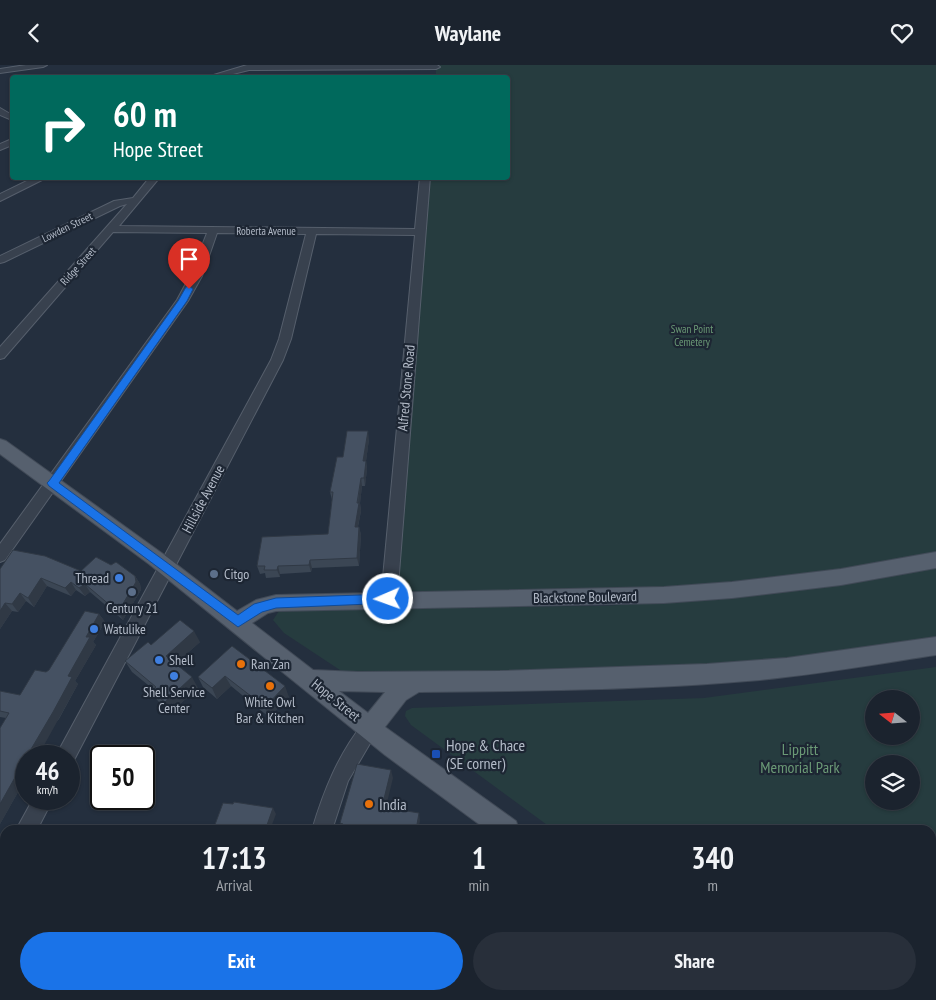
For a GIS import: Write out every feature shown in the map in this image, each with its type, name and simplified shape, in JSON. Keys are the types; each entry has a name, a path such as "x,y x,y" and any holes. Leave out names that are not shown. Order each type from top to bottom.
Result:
{"main road":[{"name":"Hope Street","path":"0,445 166,567 370,728 500,825"},
{"name":"Blackstone Boulevard","path":"238,622 259,608 276,603 388,599 664,595 732,590 841,577 936,560"},
{"path":"311,680 417,682 606,679 737,672 829,663 936,646"},
{"path":"370,728 398,693 417,682"}],"street":[{"path":"0,71 43,65"},
{"path":"226,75 253,66 436,66"},
{"path":"0,198 38,180"},
{"name":"Ridge Street","path":"0,355 153,180"},
{"name":"Alfred Stone Road","path":"388,599 425,180"},
{"name":"Lowden Street","path":"0,260 117,203 136,200"},
{"name":"Roberta Avenue","path":"112,229 420,232"},
{"path":"0,556 182,301 196,276 213,230"},
{"name":"Hillside Avenue","path":"72,745 282,350 312,231"},
{"path":"323,825 333,790 346,762 370,728"},
{"path":"29,825 37,810"}],"green space":[{"name":"Swan Point Cemetery","path":"436,65 936,65 936,559 723,590 394,599 426,180 510,180 510,75 436,75"},
{"path":"936,564 936,639 819,655 617,672 346,674 284,633 273,620 281,608 602,606 713,600 802,588"},
{"name":"Lippitt Memorial Park","path":"936,667 936,825 547,825 411,725 405,716 406,711 412,708 704,698"}],"building":[{"path":"347,431 368,431 363,461 366,461 364,478 361,478 357,503 359,503 355,527 359,527 357,558 310,560 309,565 278,566 277,570 264,570 265,566 257,566 262,537 328,534 333,492 330,492 337,457 343,457"},
{"path":"13,550 45,556 81,571 96,557 111,565 116,562 135,576 136,582 118,612 85,584 79,588 71,582 65,588 41,578 28,598 20,593 12,604 5,603 0,611 0,569"},
{"path":"85,611 99,614 86,637 90,637 68,676 72,677 34,745 15,745 15,777 0,804 0,728 9,713 0,711 0,691 20,695 35,670 46,672"},
{"path":"180,620 194,631 166,656 192,677 165,702 151,691 156,687 125,661 148,642 151,645"},
{"path":"232,646 285,686 265,707 225,676 212,688 198,677"},
{"name":"India","path":"357,764 391,770 382,807 419,813 417,825 343,825 340,823"},
{"path":"234,802 273,808 267,825 215,825 223,803 233,804"}],"place":[{"name":"Citgo","path":"214,574"},
{"name":"Thread","path":"119,578"},
{"name":"Century 21","path":"132,592"},
{"name":"Watulike","path":"94,629"},
{"name":"Shell","path":"159,660"},
{"name":"Ran Zan","path":"241,664"},
{"name":"Shell Service Center","path":"174,676"},
{"name":"White Owl Bar & Kitchen","path":"270,686"},
{"name":"Hope & Chace (SE corner)","path":"436,754"},
{"name":"India","path":"369,804"}],"route":[{"path":"189,289 52,483 238,622 263,606 276,603 388,599"}]}
